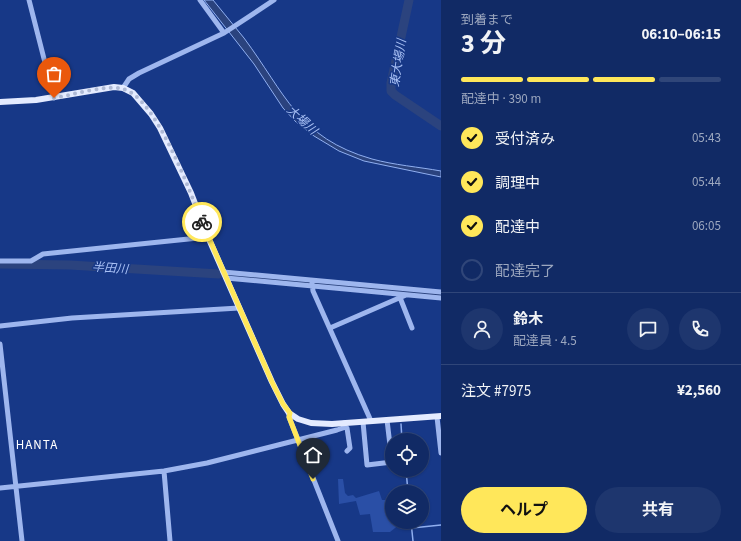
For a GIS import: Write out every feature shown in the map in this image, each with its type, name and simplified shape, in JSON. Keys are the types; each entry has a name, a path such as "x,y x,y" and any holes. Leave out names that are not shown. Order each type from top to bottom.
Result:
{"main road":[{"path":"0,102 54,98 107,88 123,88 130,91 139,99 156,121 191,193 208,237 280,399 290,413 298,419 311,423 344,425 371,421 439,416"}],"street":[{"path":"29,0 54,98"},
{"path":"200,0 226,32"},
{"path":"123,88 129,79 226,32 272,1"},
{"path":"0,261 31,261 43,254 208,237"},
{"path":"225,275 397,292 441,292"},
{"path":"312,283 371,421"},
{"path":"397,292 412,328"},
{"path":"330,328 397,292 441,298"},
{"path":"0,326 72,318 239,308"},
{"path":"0,344 22,541"},
{"path":"290,413 289,417 338,541"},
{"path":"439,416 441,453"},
{"path":"363,422 367,465 392,462 387,420"},
{"path":"0,488 164,471 207,463 344,425 347,428 350,448 346,451"},
{"path":"164,471 170,541"}],"shaded area":[{"path":"338,479 343,479 345,493 348,496 353,495 356,498 379,491 382,500 385,500 385,529 394,529 390,532 373,532 370,514 360,515 356,501 339,504"}],"water":[{"name":"大場川","path":"204,0 213,0 244,38 283,95 296,111 310,126 327,139 347,150 372,159 441,171 441,177 364,161 339,151 314,136 296,122 283,108 254,64"}],"waterway":[{"name":"東大場川","path":"409,0 391,83 391,91 441,126"},
{"name":"半田川","path":"0,264 70,265 219,274"},
{"name":"半田川","path":"231,275 441,295"},
{"path":"401,424 402,433"},
{"path":"407,477 407,485"},
{"path":"429,526 441,525"},
{"path":"412,529 413,541"}],"way so far":[{"path":"54,98 114,87 126,90 139,99 145,105 160,128 191,193 202,222"}],"district":[{"name":"HANTA","path":"37,444"}],"route":[{"path":"202,222 272,382 283,404 290,413 289,417 313,479"}]}
